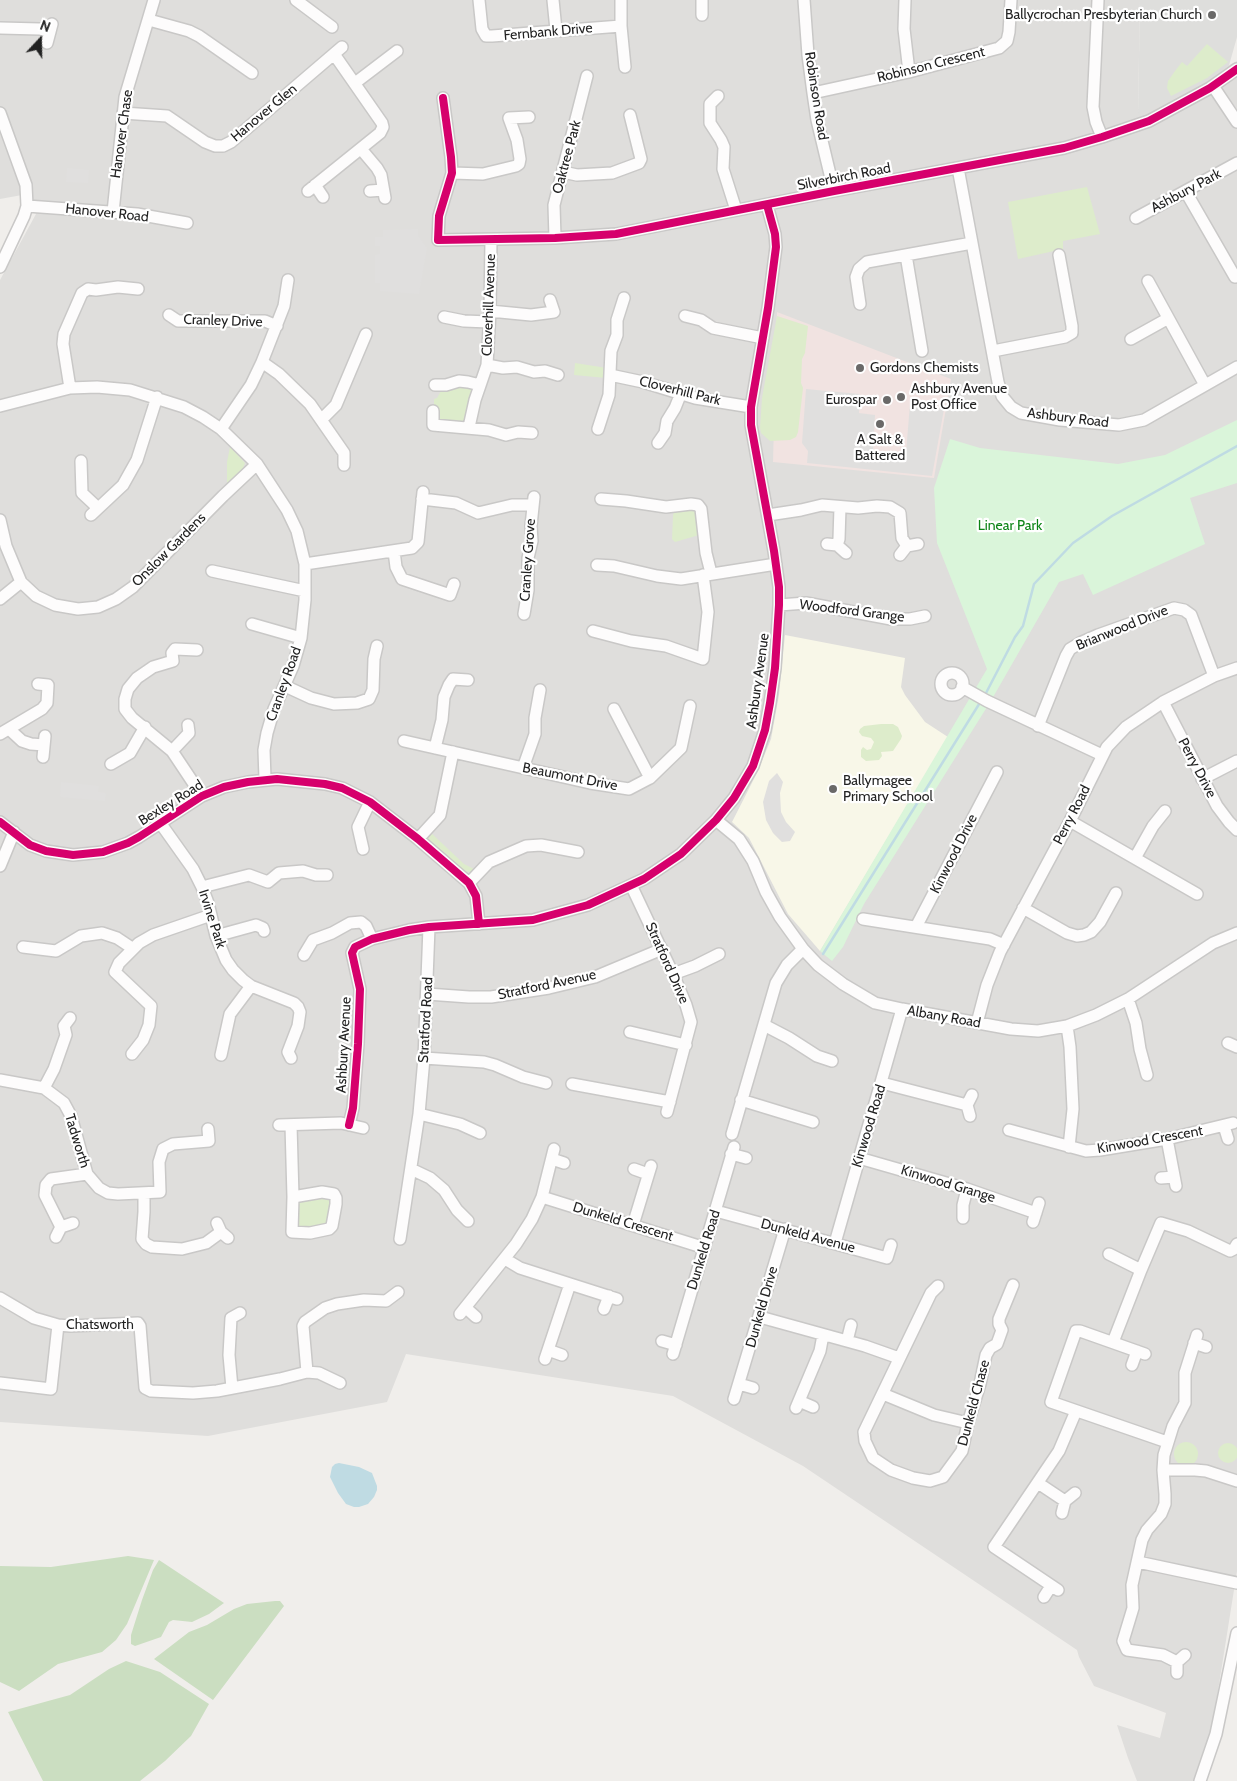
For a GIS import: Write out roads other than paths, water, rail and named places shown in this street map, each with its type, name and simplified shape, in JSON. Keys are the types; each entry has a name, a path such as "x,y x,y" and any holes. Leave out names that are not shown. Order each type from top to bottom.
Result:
{"street":[{"name":"Hanover Chase","path":"113,212 125,97 154,0"},
{"path":"296,0 332,27"},
{"name":"Fernbank Drive","path":"479,0 482,29 486,36 621,26"},
{"path":"553,0 556,30"},
{"path":"621,0 621,26 625,67"},
{"path":"702,0 702,15"},
{"name":"Robinson Road","path":"804,0 808,55 817,120 834,191"},
{"path":"905,0 904,29 909,72"},
{"name":"Robinson Crescent","path":"813,93 909,72 999,48 1007,41 1012,0"},
{"path":"1098,0 1093,107 1102,137"},
{"path":"149,20 199,36 252,73"},
{"path":"0,28 40,29 49,33"},
{"name":"Hanover Glen","path":"123,113 167,116 205,142 215,146 223,146 231,142 338,51 355,83"},
{"path":"323,197 311,188 380,133 383,127 355,83 397,51"},
{"name":"Silverbirch Road","path":"452,173 439,216 438,240 555,238 616,234 1064,148 1149,121 1213,86 1237,69"},
{"name":"Oaktree Park","path":"555,238 554,205 587,76"},
{"path":"1213,86 1237,122"},
{"path":"718,96 710,104 710,123 724,147 723,169 736,210"},
{"path":"443,98 452,173 483,174 519,164 517,140 510,118 529,117"},
{"path":"0,113 26,185 27,206 0,267"},
{"path":"563,172 577,175 612,173 640,163 641,159 630,115"},
{"path":"361,149 381,175 384,194 370,191"},
{"name":"Ashbury Park","path":"1136,218 1237,163"},
{"name":"Ashbury Road","path":"958,168 1002,396 1011,407 1021,413 1060,420 1119,425 1144,420 1237,367"},
{"path":"1186,192 1235,277"},
{"name":"Ashbury Avenue","path":"349,1124 358,1044 360,989 352,953 355,947 372,939 430,927 533,920 562,914 588,905 644,879 681,854 716,820 734,798 753,766 765,730 775,668 779,605 776,564 751,425 751,406 776,246 775,234 767,205"},
{"name":"Hanover Road","path":"27,206 138,214 187,223"},
{"name":"Cloverhill Avenue","path":"469,427 486,364 490,317 491,240"},
{"path":"860,304 856,277 859,268 867,262 972,243"},
{"path":"906,255 922,351"},
{"path":"993,351 1065,337 1072,333 1059,255"},
{"path":"221,429 251,385 262,362 284,306 288,280"},
{"path":"1148,280 1167,319 1205,385"},
{"path":"70,388 63,344 64,334 82,293 88,289 96,290 118,287 138,289"},
{"path":"598,429 608,396 611,350 617,336 617,320 624,298"},
{"path":"444,317 464,321 554,312 550,300"},
{"name":"Cranley Drive","path":"169,315 178,321 265,321 277,326"},
{"path":"685,316 701,320 714,328 763,338"},
{"path":"1131,339 1167,319"},
{"path":"322,419 336,405 366,334"},
{"path":"262,362 279,374 310,404 322,419 344,454 344,465"},
{"path":"486,364 503,368 517,366 534,372 545,371 558,375"},
{"name":"Cloverhill Park","path":"610,375 681,392 695,398 751,406"},
{"path":"434,385 446,386 459,382 468,382 480,385"},
{"name":"Cranley Road","path":"0,406 70,388 97,387 130,390 184,407 221,429 257,464 287,510 297,531 305,564 301,638 267,732 264,750 265,780"},
{"path":"658,443 665,433 667,422 681,392"},
{"path":"81,461 88,474 82,493 95,512 123,485 137,460 156,397"},
{"path":"433,411 433,425 469,427 506,435 518,432 532,433"},
{"name":"Onslow Gardens","path":"0,520 6,546 21,582 36,596 56,605 78,609 98,607 116,599 133,587 222,496 257,464"},
{"name":"Cranley Grove","path":"305,564 412,548 418,542 422,496 456,503 478,514 533,501 532,541 528,558 528,590 524,614"},
{"path":"593,631 666,646 703,659 708,612 706,553 701,508 698,505 691,504 666,507 626,500 601,499"},
{"path":"768,514 822,505 858,508 890,507 900,513 902,538 909,548"},
{"path":"836,547 839,539 840,507"},
{"path":"394,551 396,568 402,579 450,595 454,584"},
{"path":"597,565 614,566 681,579 776,564"},
{"path":"216,575 305,591"},
{"path":"0,599 21,582"},
{"name":"Woodford Grange","path":"779,605 806,603 891,619 910,619 925,616"},
{"name":"Brianwood Drive","path":"1038,726 1070,649 1098,635 1174,608 1184,610 1191,615 1214,676"},
{"path":"252,624 301,638"},
{"path":"285,686 310,698 334,704 351,704 368,699 373,690 374,659 377,646"},
{"path":"197,650 175,649 172,653 173,661 153,667 136,678 128,689 125,709 132,718 172,751 202,796"},
{"name":"Perry Road","path":"977,1023 987,985 1004,944 1070,821 1102,755 1112,740 1126,727 1163,702 1214,676 1237,668"},
{"path":"435,748 442,720 444,697 449,685 453,679 468,680"},
{"path":"38,684 48,684 47,703 42,709 4,731 22,742 44,746"},
{"path":"962,687 1003,710 1102,755"},
{"path":"524,768 534,734 540,690"},
{"name":"Perry Drive","path":"1163,702 1217,806 1237,830"},
{"name":"Beaumont Drive","path":"404,741 590,783 628,789 650,778 681,748 690,706"},
{"path":"614,708 650,778"},
{"path":"172,751 189,733 188,725"},
{"path":"111,764 130,753 145,727"},
{"path":"418,839 440,815 453,752"},
{"path":"1202,779 1237,761"},
{"name":"Kinwood Drive","path":"916,927 991,776"},
{"name":"Bexley Road","path":"0,822 30,845 46,851 73,854 103,852 128,843 161,824 202,796 224,787 265,780 296,780 325,784 342,788 370,802 418,839 469,883 476,896 479,924"},
{"path":"365,853 358,827 370,802"},
{"path":"1135,858 1153,826 1165,811"},
{"name":"Albany Road","path":"716,820 739,839 753,861 766,892 780,917 803,949 818,965 843,984 874,1003 1011,1029 1038,1031 1066,1026 1096,1015 1128,999 1214,943 1237,933"},
{"path":"1070,821 1197,894"},
{"name":"Irvine Park","path":"161,824 193,869 202,887 216,936 226,960 243,980 251,986 294,1003 300,1012 298,1026 288,1052 290,1058"},
{"path":"0,866 14,832"},
{"path":"469,883 489,862 526,846 541,845 578,852"},
{"path":"202,887 248,875 268,882 279,873 303,871 316,875 326,875"},
{"name":"Stratford Drive","path":"572,1084 668,1107 691,1022 673,974 631,885"},
{"path":"1023,908 1067,933 1077,936 1084,935 1091,932 1100,922 1116,893"},
{"path":"132,1054 143,1040 149,1025 151,1006 114,972 132,948 152,935 211,914"},
{"path":"863,919 990,939 1004,944"},
{"path":"304,955 313,940 332,933 350,922 361,922 366,926 372,939"},
{"path":"216,936 256,926 263,928 264,931"},
{"name":"Stratford Road","path":"400,1239 419,1114 424,1058 430,927"},
{"path":"24,948 56,951 81,936 102,933 117,938 132,948"},
{"name":"Stratford Avenue","path":"427,994 491,997 550,988 595,977 662,949"},
{"path":"732,1134 776,983 787,965 803,949"},
{"path":"673,974 719,954"},
{"path":"275,994 280,983"},
{"path":"221,1055 230,1014 251,986"},
{"path":"1128,999 1136,1023 1140,1049 1149,1069"},
{"name":"Kinwood Road","path":"834,1243 902,1009"},
{"path":"44,1088 54,1069 66,1035 64,1026 70,1018"},
{"path":"764,1025 820,1051 832,1061"},
{"path":"1066,1026 1070,1047 1073,1094 1069,1146"},
{"path":"630,1032 686,1045"},
{"path":"424,1058 484,1062 523,1077 546,1083"},
{"name":"Tadworth","path":"0,1080 44,1088 55,1095 68,1109 87,1174 100,1188 108,1193 144,1194"},
{"path":"882,1083 970,1105"},
{"path":"741,1100 799,1113 813,1122"},
{"path":"419,1114 460,1124 480,1133"},
{"name":"Kinwood Crescent","path":"1021,1120 1013,1131 1086,1151 1167,1138 1229,1124 1228,1139"},
{"path":"293,1197 322,1192 334,1194 336,1204 330,1230 310,1233 292,1232 293,1197 285,1125 349,1124 364,1128"},
{"path":"208,1129 209,1142 173,1144 163,1149 159,1162 160,1192 144,1194 142,1239 152,1247 182,1250 206,1243 222,1231"},
{"path":"1161,1178 1175,1181 1167,1138"},
{"name":"Dunkeld Road","path":"662,1341 674,1350 716,1211 732,1150 746,1158"},
{"path":"476,1316 463,1311 505,1259 532,1219 542,1197 553,1154 564,1163"},
{"name":"Kinwood Grange","path":"859,1158 967,1189 1036,1213"},
{"path":"633,1224 650,1170 634,1169"},
{"path":"411,1170 430,1178 444,1190 457,1210 468,1221"},
{"name":"Tadworth","path":"73,1223 58,1232 46,1195 46,1184 51,1179 87,1174"},
{"path":"963,1218 963,1205 967,1189"},
{"name":"Dunkeld Crescent","path":"542,1197 633,1224 704,1248"},
{"name":"Dunkeld Avenue","path":"716,1211 887,1258 891,1245"},
{"path":"1113,1342 1161,1223 1188,1231 1230,1251 1237,1244"},
{"name":"Dunkeld Drive","path":"734,1399 760,1317 784,1230"},
{"path":"1106,1253 1141,1270"},
{"path":"505,1259 520,1268 613,1298 604,1309"},
{"path":"562,1355 546,1355 570,1284"},
{"name":"Dunkeld Chase","path":"930,1289 864,1432 865,1441 873,1458 891,1470 913,1478 930,1481 943,1477 962,1451 986,1355 990,1348 997,1344 1002,1330 999,1324 1000,1319 1013,1285"},
{"path":"340,1383 319,1373 307,1372 303,1326 325,1308 337,1304 364,1300 386,1301 398,1292"},
{"name":"Chatsworth","path":"0,1298 34,1318 58,1325 138,1323 140,1326 145,1388 150,1392 193,1393 232,1388 307,1372"},
{"path":"232,1388 229,1355 232,1318 240,1313"},
{"path":"760,1317 847,1341 899,1358"},
{"path":"847,1341 851,1324"},
{"name":"Chatsworth","path":"0,1383 51,1389 58,1325"},
{"path":"1132,1365 1141,1352 1076,1331 1047,1400 1167,1442"},
{"path":"813,1407 798,1404 820,1351 823,1335"},
{"path":"1180,1663 1163,1655 1127,1650 1123,1645 1133,1608 1132,1585 1142,1540 1165,1504 1163,1470 1167,1442 1185,1403 1185,1373 1195,1339 1206,1347"},
{"path":"739,1384 753,1388"},
{"path":"883,1394 934,1414 968,1422"},
{"path":"1044,1596 1055,1588 990,1544 1038,1483 1059,1451 1076,1411"},
{"path":"1163,1470 1201,1470 1237,1481"},
{"path":"1038,1483 1065,1501"},
{"path":"1062,1513 1065,1501 1074,1493"},
{"path":"1138,1562 1237,1583"},
{"path":"1200,1781 1216,1734 1237,1633"}],"water":[{"path":"339,1463 359,1467 372,1473 377,1490 368,1504 354,1507 346,1504 338,1493 330,1477 332,1467"}],"waterway":[{"path":"985,695 1015,637 1023,626 1034,584 1073,543 1112,516 1237,446"},
{"path":"823,954 981,701"}],"place":[{"name":"Ballycrochan Presbyterian Church","path":"1212,15"},
{"name":"Gordons Chemists","path":"860,368"},
{"name":"Ashbury Avenue Post Office","path":"901,397"},
{"name":"Eurospar","path":"887,400"},
{"name":"A Salt & Battered","path":"880,424"},
{"name":"Ballymagee Primary School","path":"833,789"}],"park label":[{"name":"Linear Park","path":"1010,526"}]}
